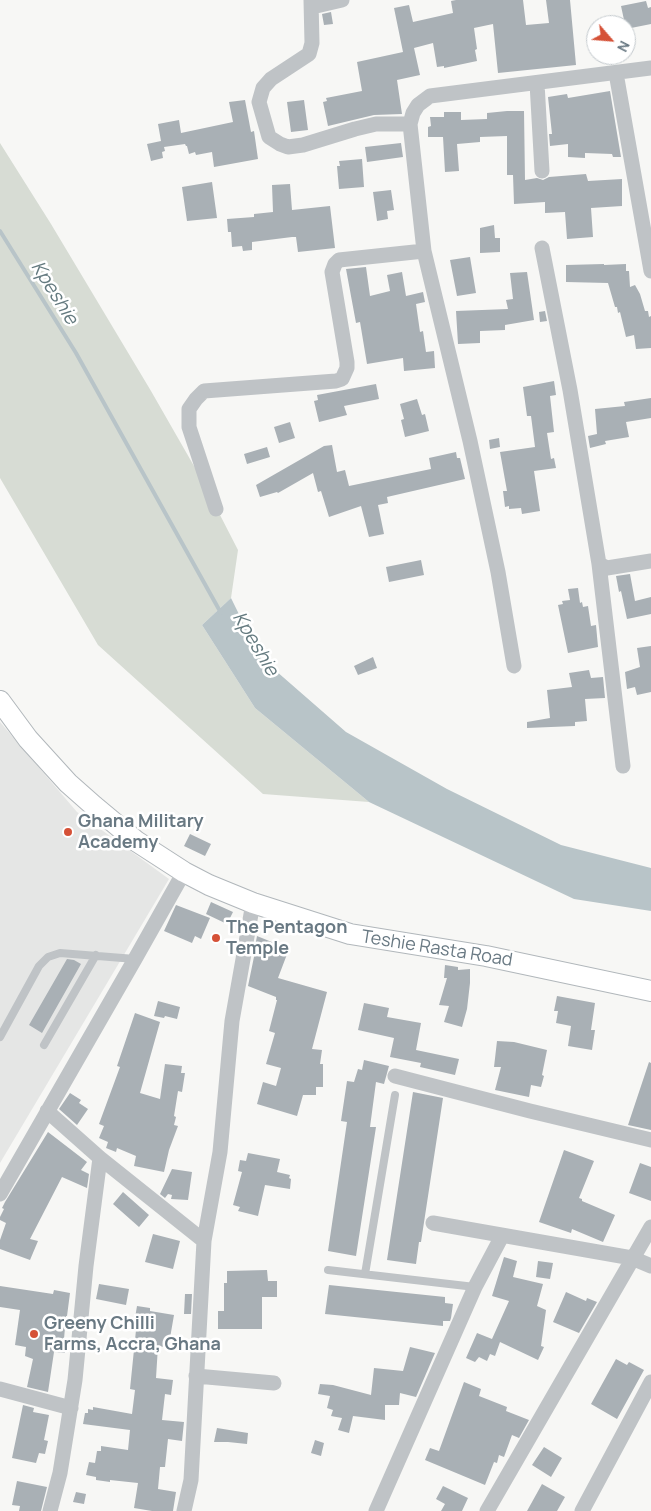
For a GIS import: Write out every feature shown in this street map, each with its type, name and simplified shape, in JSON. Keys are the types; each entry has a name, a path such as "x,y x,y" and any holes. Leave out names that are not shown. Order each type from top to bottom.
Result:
{"main road":[{"name":"Teshie Rasta Road","path":"0,701 28,739 68,783 136,841 184,872 209,885 253,903 350,934 486,956 651,991"}],"street":[{"path":"342,0 311,4 312,42 309,54 270,79 263,88 259,102 269,136 280,144 296,146 376,124 410,124"},
{"path":"514,666 498,572 474,460 424,251 410,124 418,105 430,96 651,68"},
{"path":"616,73 651,271"},
{"path":"537,82 542,172"},
{"path":"542,248 589,497 623,766"},
{"path":"216,509 189,427 189,409 196,399 204,391 336,382 342,379 347,368 332,272 335,264 339,260 424,251"},
{"path":"598,564 606,568 651,562"},
{"path":"0,1194 184,872"},
{"path":"184,1511 190,1480 204,1241 220,1152 232,1021 253,903"},
{"path":"395,1076 530,1112 651,1140"},
{"path":"47,1111 100,1158 204,1241"},
{"path":"50,1511 60,1473 75,1380 86,1266 100,1158"},
{"path":"432,1223 632,1258 651,1266"},
{"path":"487,1511 651,1226"},
{"path":"376,1511 475,1288 502,1236"},
{"path":"196,1376 274,1383"},
{"path":"582,1511 651,1382"},
{"path":"0,1388 71,1408"}],"lane":[{"path":"0,1037 38,966 48,957 60,953 135,959"},
{"path":"44,1045 96,955"},
{"path":"365,1274 395,1095"},
{"path":"328,1270 475,1288"}],"shaded area":[{"path":"0,143 151,391 202,480 238,550 231,598 202,625 255,708 369,802 263,794 98,645 0,478"},
{"path":"231,598 260,657 346,732 447,789 561,845 651,868 651,911 574,899 369,802 255,708 202,625"},
{"path":"0,722 77,812 169,879 0,1163"}],"building":[{"path":"523,0 526,25 549,23 546,0 570,0 576,65 498,73 493,24 474,28 477,61 444,68 444,66 437,67 433,43 414,48 420,75 397,80 402,114 374,115 328,126 323,102 327,101 326,98 362,91 357,62 403,52 394,8 409,5 413,22 453,13 451,1"},
{"path":"646,1 648,8 651,7 651,24 636,27 636,15 623,15 621,6"},
{"path":"331,12 333,24 324,25 322,14"},
{"path":"610,91 621,157 613,157 612,154 585,153 585,158 568,157 568,144 550,146 549,134 552,134 548,97 567,94 568,98"},
{"path":"245,100 251,132 254,131 258,159 214,167 212,152 196,155 195,152 189,154 185,144 164,147 165,151 162,152 163,158 151,161 147,144 161,141 158,124 179,120 181,133 233,122 229,102"},
{"path":"304,100 308,130 291,132 287,102"},
{"path":"524,111 525,180 537,178 543,180 549,177 586,174 588,181 622,179 622,206 591,208 593,237 567,239 565,212 545,213 545,202 514,204 513,175 507,175 507,136 480,137 480,142 457,144 459,171 445,172 443,137 428,137 428,127 431,126 430,117 444,117 444,112 461,112 461,120 487,119 487,113"},
{"path":"401,143 403,157 367,162 365,147"},
{"path":"362,159 364,187 339,189 337,166 340,166 339,161"},
{"path":"212,182 217,218 187,221 182,187"},
{"path":"290,184 292,210 330,206 335,248 298,252 296,237 252,242 252,250 243,251 242,246 232,247 231,232 228,232 227,219 254,217 254,214 273,212 272,185"},
{"path":"391,190 394,210 387,211 388,219 377,221 373,192"},
{"path":"494,225 495,238 500,238 500,252 480,253 480,228"},
{"path":"470,257 476,293 457,296 450,260"},
{"path":"626,264 626,271 629,271 630,287 635,285 645,311 648,311 649,317 651,316 651,348 636,349 634,335 626,337 620,312 618,313 617,307 615,307 608,283 566,282 566,265"},
{"path":"366,267 370,296 390,291 387,275 402,272 406,296 423,292 425,302 416,304 420,332 423,331 426,352 434,351 435,368 404,371 403,358 367,364 360,322 356,323 346,269"},
{"path":"527,272 534,320 505,325 505,330 480,331 480,343 458,344 456,311 508,309 506,300 513,299 510,273"},
{"path":"545,311 547,321 540,322 539,312"},
{"path":"554,381 556,395 550,396 554,432 547,433 551,459 554,458 556,468 534,471 540,511 522,514 521,508 509,509 509,506 505,507 503,491 507,491 500,452 535,447 531,416 527,416 523,387"},
{"path":"376,384 379,399 344,406 347,415 319,422 314,401 318,400 317,395"},
{"path":"651,398 651,418 626,422 629,437 605,441 606,444 590,448 588,436 597,434 595,409 625,406 624,402"},
{"path":"417,399 422,415 425,414 429,431 405,437 401,420 404,419 400,404"},
{"path":"290,422 295,438 279,443 274,427"},
{"path":"499,438 500,447 490,449 489,440"},
{"path":"332,445 337,472 345,470 349,486 431,469 429,458 456,452 457,458 460,458 465,479 387,497 388,503 378,505 384,534 369,537 361,506 329,517 321,491 318,492 313,473 278,493 260,497 256,485 324,446"},
{"path":"267,447 270,457 247,464 244,454"},
{"path":"421,560 424,575 389,582 386,567"},
{"path":"630,574 635,601 651,597 651,614 627,619 616,576"},
{"path":"578,588 580,603 582,602 583,607 588,606 591,626 596,625 598,647 568,653 558,605 563,604 562,601 570,600 568,589"},
{"path":"651,646 651,692 637,695 635,687 627,689 625,672 640,667 637,648"},
{"path":"373,657 377,668 358,675 354,666"},
{"path":"589,670 591,678 603,677 605,698 585,699 587,721 575,722 575,726 527,728 527,722 550,718 547,690 572,687 569,673"},
{"path":"190,834 211,844 205,856 184,846"},
{"path":"211,902 233,912 227,924 206,914"},
{"path":"176,905 210,918 201,939 195,936 192,943 164,931"},
{"path":"257,936 289,949 278,978 327,992 312,1049 322,1050 320,1064 323,1064 323,1087 316,1087 316,1095 303,1095 297,1116 257,1104 263,1082 276,1086 281,1068 266,1064 275,1033 269,1031 277,1000 276,997 248,986"},
{"path":"67,959 81,964 42,1033 29,1025"},
{"path":"445,965 458,967 458,970 470,969 467,1009 462,1027 444,1022 449,1006 439,1005 447,978 444,978"},
{"path":"557,996 595,1003 591,1030 595,1030 592,1050 568,1046 571,1026 556,1023 558,1011 554,1011"},
{"path":"158,1001 180,1007 177,1019 154,1016"},
{"path":"364,1003 389,1008 387,1017 421,1023 416,1050 459,1059 455,1075 420,1067 421,1063 390,1057 394,1038 358,1030"},
{"path":"135,1013 160,1022 140,1093 160,1099 165,1064 182,1066 181,1073 185,1073 182,1092 178,1091 174,1116 176,1117 174,1125 178,1126 169,1150 164,1172 134,1166 136,1156 117,1148 116,1152 106,1148 108,1142 99,1138 104,1126 99,1124 120,1067 117,1066"},
{"path":"497,1041 514,1042 547,1050 541,1087 531,1085 529,1097 495,1090 501,1067 494,1067"},
{"path":"364,1060 389,1066 384,1084 376,1082 370,1127 376,1127 356,1256 328,1251 347,1122 341,1121 347,1081 354,1082 358,1069 362,1070"},
{"path":"649,1062 651,1063 651,1130 628,1125"},
{"path":"413,1092 443,1098 416,1264 387,1260"},
{"path":"70,1093 81,1100 79,1103 88,1109 77,1125 59,1109"},
{"path":"48,1132 87,1162 81,1170 89,1174 87,1188 62,1177 30,1239 38,1241 30,1260 0,1249 0,1240 6,1223 0,1220 0,1217 5,1202"},
{"path":"564,1150 594,1161 579,1198 615,1215 603,1242 572,1229 571,1233 539,1222"},
{"path":"248,1153 280,1159 277,1172 290,1175 289,1178 291,1179 290,1189 265,1185 258,1216 238,1211 240,1207 233,1205 242,1172 238,1171 240,1160 246,1161"},
{"path":"640,1163 651,1167 651,1201 629,1193"},
{"path":"172,1169 192,1172 188,1200 171,1199 172,1195 168,1194 165,1198 160,1194"},
{"path":"123,1192 149,1215 139,1227 113,1204"},
{"path":"153,1234 180,1241 173,1269 145,1262"},
{"path":"504,1257 517,1261 513,1277 543,1284 537,1306 546,1310 541,1346 544,1347 538,1360 500,1342 495,1356 490,1354 487,1361 479,1357 475,1362 466,1358 477,1333 492,1339 509,1301 492,1296"},
{"path":"538,1261 553,1263 550,1279 536,1277"},
{"path":"267,1270 268,1281 277,1281 277,1297 262,1297 262,1329 218,1329 218,1311 224,1311 224,1283 227,1283 227,1271"},
{"path":"99,1284 129,1289 126,1305 96,1299"},
{"path":"329,1285 445,1297 445,1303 453,1304 451,1318 450,1321 443,1321 443,1326 325,1314"},
{"path":"0,1286 53,1294 54,1290 70,1293 64,1339 66,1339 65,1353 54,1352 48,1392 27,1387 33,1359 25,1356 26,1347 15,1345 20,1310 0,1307"},
{"path":"566,1292 586,1301 587,1298 597,1302 579,1333 553,1322"},
{"path":"185,1294 192,1294 191,1314 184,1314"},
{"path":"137,1306 150,1308 150,1311 174,1315 170,1338 181,1340 180,1349 158,1346 156,1378 173,1380 171,1395 165,1394 162,1420 184,1422 182,1441 168,1439 165,1467 160,1467 158,1489 176,1492 173,1511 152,1511 134,1508 138,1483 96,1480 96,1477 86,1475 89,1462 95,1463 97,1451 101,1451 101,1446 128,1450 130,1430 83,1424 85,1413 88,1413 88,1409 93,1410 93,1407 132,1414 135,1390 130,1389 136,1330 133,1330"},
{"path":"410,1347 435,1353 416,1397 400,1393 399,1405 385,1405 385,1420 353,1416 349,1433 338,1430 342,1418 331,1416 333,1410 327,1408 330,1396 318,1394 320,1384 333,1385 371,1395 374,1368 403,1371"},
{"path":"616,1359 627,1365 629,1362 644,1370 617,1419 591,1404"},
{"path":"464,1382 481,1389 479,1396 507,1407 506,1411 529,1420 519,1438 512,1435 504,1457 499,1455 497,1463 494,1462 485,1485 425,1460 430,1448 439,1451"},
{"path":"23,1405 34,1408 33,1412 49,1415 44,1440 48,1441 45,1454 39,1453 36,1463 12,1458"},
{"path":"217,1428 248,1433 247,1444 214,1442"},
{"path":"315,1440 324,1443 321,1456 311,1453"},
{"path":"544,1447 562,1458 551,1477 532,1465"},
{"path":"17,1481 47,1487 41,1511 19,1511 20,1506 12,1505"},
{"path":"542,1484 565,1497 557,1511 527,1511"},
{"path":"443,1486 468,1498 462,1511 441,1511 445,1504 436,1499"},
{"path":"76,1492 86,1494 84,1504 73,1502"}],"waterway":[{"name":"Kpeshie","path":"0,231 76,353 221,613"}],"place":[{"name":"Ghana Military Academy","path":"68,832"},
{"name":"The Pentagon Temple","path":"216,938"},
{"name":"Greeny Chilli Farms, Accra, Ghana","path":"34,1334"}]}
